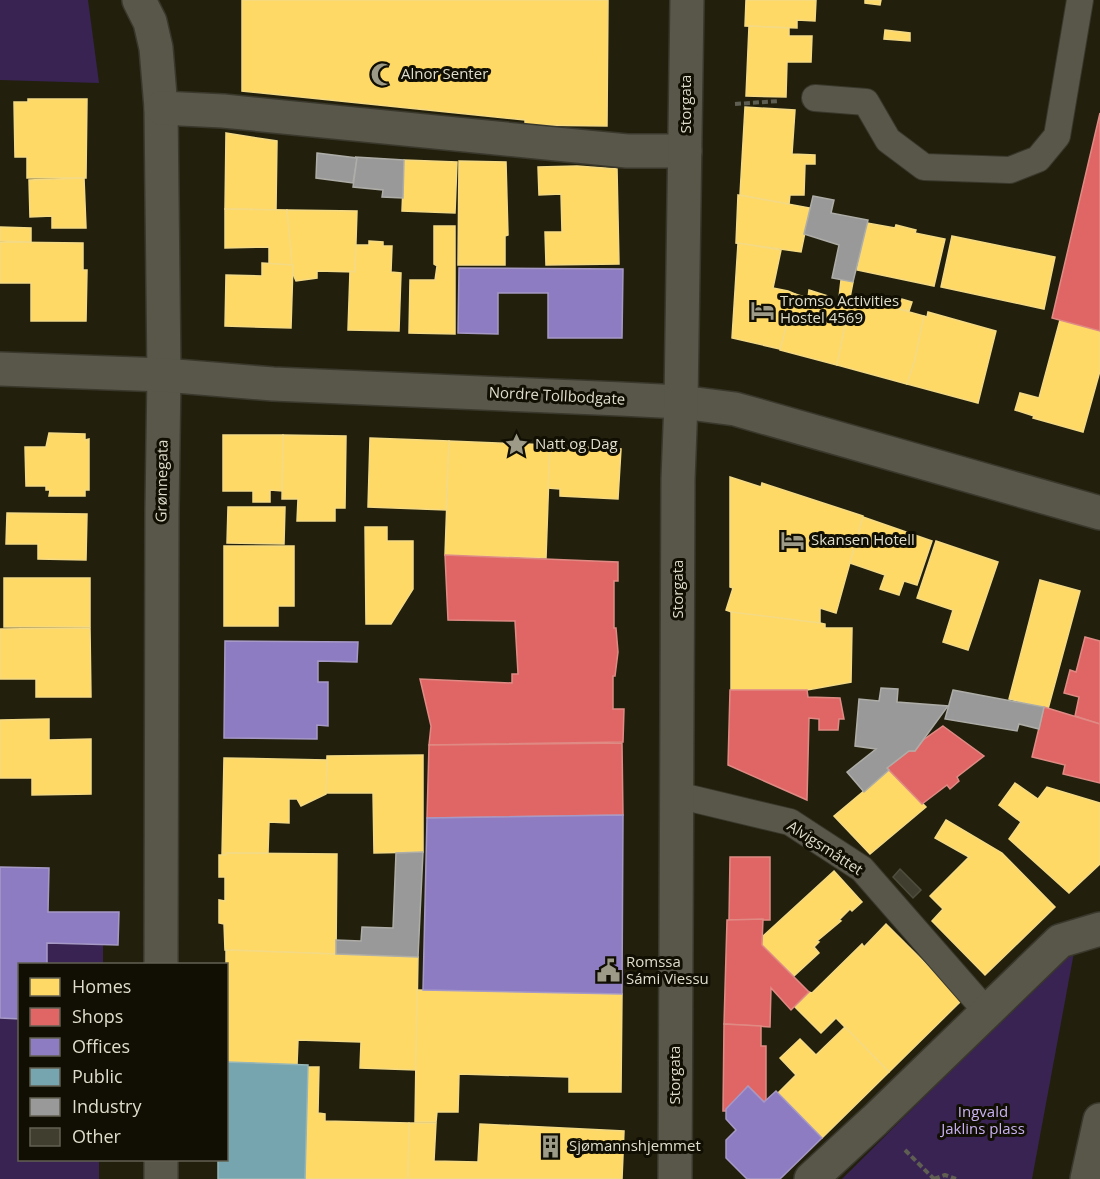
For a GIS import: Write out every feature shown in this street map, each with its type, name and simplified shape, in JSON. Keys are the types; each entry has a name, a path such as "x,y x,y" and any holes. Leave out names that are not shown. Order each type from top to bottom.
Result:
{"street":[{"name":"Grønnegata","path":"139,0 150,22 156,48 161,108 164,375 161,963"},
{"name":"Storgata","path":"675,1179 678,479 686,151 687,0"},
{"path":"161,108 223,111 627,151 686,151"},
{"name":"Nordre Tollbodgate","path":"0,369 164,375 273,384 681,402 753,413 1100,513"},
{"path":"811,1179 1060,941 1100,929"},
{"path":"1087,1179 1100,1120"},
{"path":"161,1161 161,1179"}],"lane":[{"path":"815,98 866,102 888,140 924,166 1010,170 1038,159 1057,136 1080,0"},
{"name":"Alvigsmåttet","path":"677,795 790,822 862,869 987,1011"}],"path":[{"path":"934,1179 945,1175 956,1179"}],"green space":[{"path":"0,0 88,0 99,83 0,80"},
{"path":"47,943 103,945 103,963 47,963"},
{"name":"Ingvald Jaklins plass","path":"1075,947 1032,1179 842,1179"},
{"path":"0,1018 18,1019 18,1161 99,1161 99,1179 0,1179"}],"building: Homes":[{"path":"242,0 608,0 607,126 525,125 525,120 242,91"},
{"path":"746,0 816,0 815,21 797,20 797,28 745,26"},
{"path":"865,0 881,0 880,5 865,3"},
{"path":"749,26 789,28 789,36 812,36 811,62 787,62 786,97 746,96"},
{"path":"885,30 910,33 910,41 884,39"},
{"path":"28,99 87,99 86,178 27,178 27,157 15,157 14,102 28,102"},
{"path":"745,107 795,110 792,154 815,155 815,164 805,164 804,195 790,195 789,204 740,195"},
{"path":"226,133 277,141 276,210 225,209"},
{"path":"404,160 457,162 455,213 402,211"},
{"path":"459,161 506,162 508,235 505,236 505,265 458,265"},
{"path":"577,166 617,169 619,264 546,265 545,232 562,232 561,194 539,195 538,167"},
{"path":"84,178 86,228 52,228 52,216 30,217 29,180"},
{"path":"738,195 810,208 801,252 736,243"},
{"path":"225,209 287,210 293,265 269,264 269,247 225,248"},
{"path":"287,210 357,211 355,272 317,271 317,278 296,281 293,274"},
{"path":"867,223 895,228 896,225 916,230 915,233 945,239 934,286 857,270"},
{"path":"434,226 455,226 455,334 409,333 410,280 435,280 437,266 434,264"},
{"path":"0,227 31,228 31,242 0,241"},
{"path":"952,236 1055,257 1044,309 941,287"},
{"path":"369,241 383,242 383,246 392,246 391,272 401,273 399,331 348,330 350,271 355,272 356,245 369,245"},
{"path":"0,242 83,243 83,270 87,270 86,321 31,321 31,283 0,283"},
{"name":"Tromso Activities Hostel 4569","path":"738,243 781,250 773,288 795,294 780,349 732,338"},
{"path":"262,263 293,265 291,328 225,326 226,275 262,276"},
{"path":"841,280 853,282 837,365 780,350 795,294 808,298 809,290 831,297 829,304 838,306"},
{"path":"851,296 924,316 915,360 907,384 837,365"},
{"path":"898,298 912,302 909,311 896,308"},
{"path":"928,312 996,331 978,403 907,384 915,360 924,316 927,317"},
{"path":"1060,320 1100,331 1100,371 1083,432 1033,418 1034,416 1015,410 1020,393 1039,398"},
{"path":"49,433 85,434 85,440 89,439 89,490 85,490 85,496 49,496 50,490 46,490 46,486 26,486 25,447 46,447"},
{"path":"223,435 283,435 282,491 270,490 270,502 253,502 253,491 223,491"},
{"path":"283,435 346,436 345,508 335,508 335,521 297,521 298,499 282,499"},
{"path":"370,438 449,441 446,510 368,507"},
{"path":"449,441 550,445 546,558 445,555"},
{"path":"562,446 621,449 618,499 560,496 560,489 548,488 550,448 562,448"},
{"name":"Skansen Hotell","path":"730,477 761,487 762,483 863,516 836,613 820,608 820,623 737,614 726,610 733,588 730,587"},
{"path":"228,507 285,507 284,544 227,543"},
{"path":"7,513 87,514 86,560 38,559 38,544 6,544"},
{"path":"863,517 932,541 917,585 904,581 899,595 880,589 885,575 850,563"},
{"path":"365,527 387,527 387,541 413,541 413,589 391,624 366,624"},
{"path":"936,541 998,562 968,650 943,642 953,610 917,598"},
{"path":"224,546 294,546 294,606 278,606 278,626 224,626"},
{"path":"4,578 90,578 90,627 4,627"},
{"path":"1040,580 1080,591 1048,709 1009,699"},
{"path":"731,612 820,623 825,624 825,628 852,628 851,682 807,690 731,690"},
{"path":"90,628 91,697 36,697 36,679 0,679 0,629"},
{"path":"49,719 49,740 91,739 91,794 32,795 32,778 0,778 0,720"},
{"path":"423,755 423,852 374,853 373,793 326,793 327,756"},
{"path":"224,758 327,760 326,794 301,806 297,799 289,799 289,823 269,822 268,853 226,853 222,855"},
{"path":"889,770 926,807 870,854 834,816"},
{"path":"1015,783 1038,799 1047,787 1100,803 1100,864 1069,893 1009,839 1021,822 999,805"},
{"path":"946,820 1002,853 1055,907 985,975 932,921 943,909 930,896 969,857 935,838"},
{"path":"226,853 337,854 336,954 225,950 224,924 219,923 219,900 225,901 225,877 219,877 219,855 226,855"},
{"path":"834,871 862,902 852,911 850,909 839,920 841,921 817,941 819,942 814,947 819,953 794,976 785,967 784,969 762,945 762,937"},
{"path":"886,924 962,1000 889,1072 836,1018 821,1033 795,1007 862,944 864,947"},
{"path":"226,950 418,957 416,1070 360,1068 361,1042 298,1040 297,1065 228,1062 228,963 226,963"},
{"path":"417,990 622,994 621,1092 569,1092 569,1077 459,1074 458,1112 437,1112 436,1122 415,1122"},
{"path":"845,1027 889,1072 822,1138 778,1093 796,1075 780,1058 800,1039 816,1055"},
{"path":"308,1067 319,1067 318,1113 325,1114 325,1121 409,1123 408,1179 305,1179"},
{"name":"Sjømannshjemmet","path":"409,1123 436,1123 434,1161 478,1162 480,1124 624,1131 622,1179 408,1179"}],"building: Shops":[{"path":"1100,113 1100,331 1052,318"},
{"path":"445,555 618,562 618,581 614,581 614,628 616,628 618,652 615,676 613,676 613,709 624,709 623,742 429,745 431,726 420,679 512,683 512,674 518,674 515,621 448,620"},
{"path":"1085,637 1100,641 1100,724 1075,716 1079,697 1064,693 1070,670 1076,672"},
{"path":"730,690 807,690 808,697 840,698 844,719 839,719 838,730 819,730 819,719 809,718 807,800 728,765"},
{"path":"1044,707 1100,724 1100,783 1063,774 1065,765 1032,757"},
{"path":"943,726 984,756 957,777 959,781 950,789 947,785 922,804 887,768 909,751 915,751 923,740"},
{"path":"622,743 623,815 427,818 429,745"},
{"path":"730,857 770,857 770,920 729,920"},
{"path":"763,919 762,945 809,992 791,1010 771,988 770,1027 724,1024 727,920"},
{"path":"724,1024 761,1026 761,1046 766,1046 766,1101 764,1102 748,1086 726,1111 723,1111"}],"building: Offices":[{"path":"459,268 623,269 622,338 548,338 548,293 498,293 498,334 458,333"},
{"path":"225,641 358,642 357,662 318,661 318,682 328,682 328,726 317,725 317,739 224,738"},
{"path":"623,815 622,994 423,990 427,818"},
{"path":"0,867 49,868 48,912 119,912 118,945 47,943 47,963 18,963 18,1019 0,1018"},
{"path":"748,1086 764,1102 776,1091 822,1138 780,1179 747,1179 726,1158 726,1140 736,1130 726,1119 726,1109"}],"building: Public":[{"path":"228,1062 308,1065 305,1179 218,1179 218,1161 228,1161"}],"building: Industry":[{"path":"317,153 357,158 353,183 316,178"},
{"path":"355,157 404,160 403,198 382,197 383,190 353,187 357,158"},
{"path":"813,196 834,200 831,213 868,220 853,282 832,278 839,245 804,234"},
{"path":"881,688 898,689 897,702 948,706 915,751 909,751 887,768 889,770 864,792 847,772 876,749 855,746 859,699 879,701"},
{"path":"953,690 1044,707 1039,729 1019,724 1017,731 945,719"},
{"path":"423,852 418,957 336,954 336,940 361,941 362,927 393,928 396,853"}],"building: Other":[{"path":"900,869 921,890 913,898 893,877"}],"place":[{"name":"Alnor Senter","path":"383,74"},
{"name":"Tromso Activities Hostel 4569","path":"762,310"},
{"name":"Natt og Dag","path":"517,444"},
{"name":"Skansen Hotell","path":"793,540"},
{"name":"Romssa Sámi Viessu","path":"608,971"},
{"name":"Sjømannshjemmet","path":"551,1146"}]}
